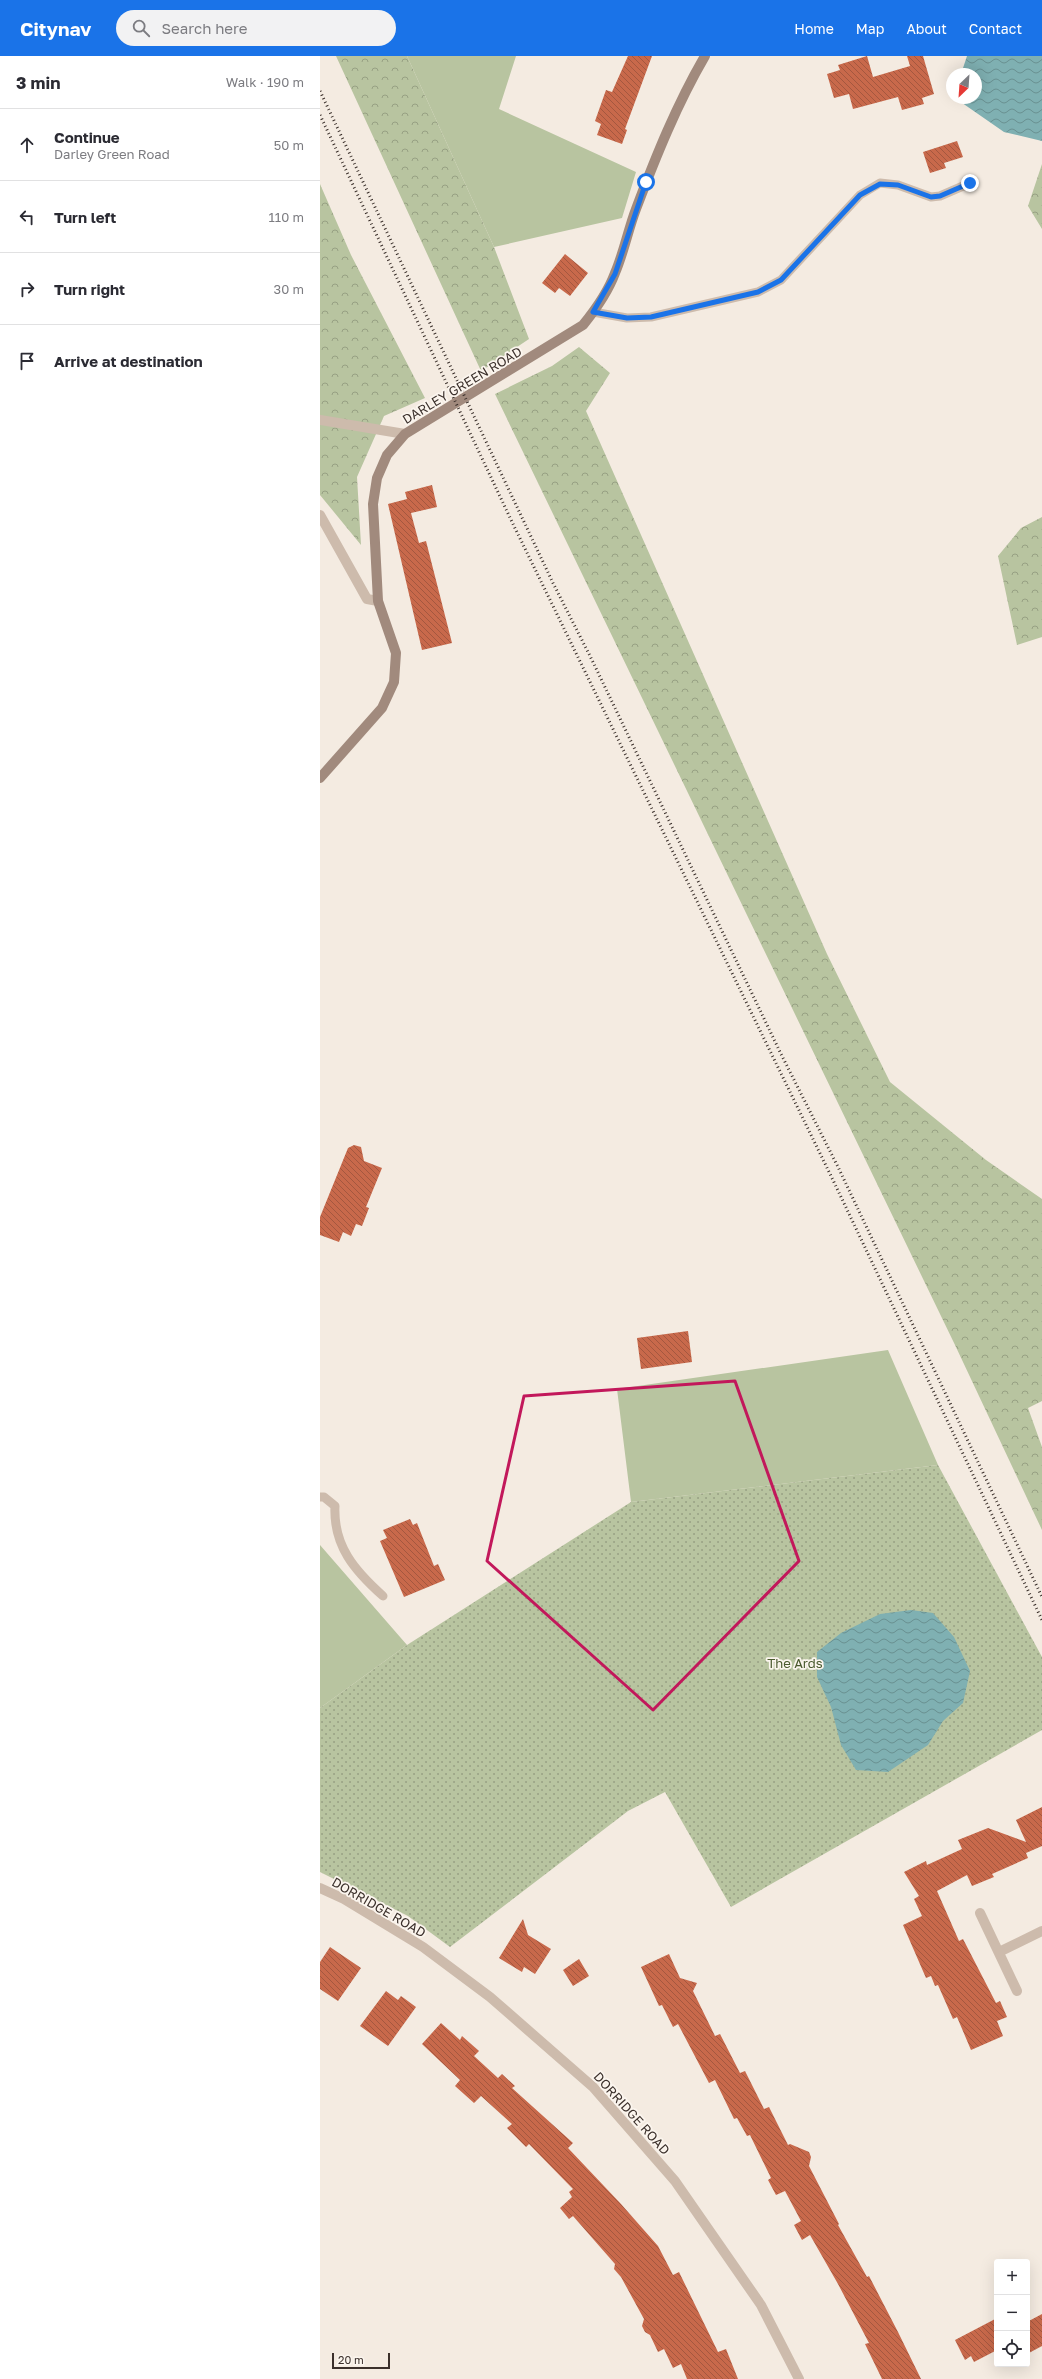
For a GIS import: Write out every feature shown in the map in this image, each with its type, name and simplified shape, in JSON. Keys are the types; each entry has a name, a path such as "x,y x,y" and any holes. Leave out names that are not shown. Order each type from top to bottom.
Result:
{"street":[{"name":"DARLEY GREEN ROAD","path":"320,778 382,708 394,682 396,653 378,601 373,504 378,478 387,456 405,434 568,336 583,325 593,312 615,274 636,211 659,150 687,89 706,56"},
{"path":"320,420 405,434"},
{"path":"320,515 368,599 378,601"},
{"name":"DORRIDGE ROAD","path":"320,1888 344,1898 423,1947 490,1998 594,2087 675,2181 761,2305 799,2379"},
{"path":"980,1912 1017,1991"},
{"path":"999,1952 1042,1931"}],"lane":[{"path":"593,312 627,318 651,317 758,292 781,280 860,195 880,184 898,185 931,197 940,196 970,183"},
{"path":"320,1497 324,1497 335,1506 334,1524 347,1558 367,1581 384,1596"}],"highlighted area":[{"path":"735,1381 799,1561 653,1710 487,1561 524,1396"}],"green space":[{"path":"336,56 407,56 494,247 529,339 481,371"},
{"path":"407,56 516,56 499,109 636,172 622,218 494,247"},
{"path":"1042,164 1042,229 1028,206"},
{"path":"320,184 351,255 425,398 384,416 357,477 361,545 320,495"},
{"path":"579,347 610,373 586,411 827,954 890,1082 986,1160 1042,1199 1042,1401 1028,1408 1042,1447 1042,1530 955,1345 495,394 552,366"},
{"path":"1042,517 1042,637 1017,645 998,556 1021,528"},
{"path":"888,1350 938,1465 631,1502 617,1389"},
{"name":"The Ards","path":"938,1465 1042,1657 1042,1730 731,1907 665,1792 628,1811 450,1947 408,1916 320,1872 320,1708 407,1645 631,1502"},
{"path":"320,1545 407,1645 320,1708"}],"water":[{"path":"967,56 1042,56 1042,141 1004,132 964,104 982,104 982,68 963,68"},
{"path":"911,1610 933,1613 954,1637 970,1671 963,1703 943,1721 928,1745 888,1772 856,1770 841,1745 831,1707 817,1677 817,1652 841,1633 880,1614"}],"building":[{"path":"628,56 652,56 625,129 627,130 622,144 597,135 601,124 595,121 606,90 612,92"},
{"path":"867,56 873,77 910,66 907,56 923,56 934,94 922,98 924,104 902,110 898,97 853,109 849,94 834,98 827,74 840,70 838,65"},
{"path":"957,141 963,157 944,163 946,168 930,173 923,152"},
{"path":"565,254 588,273 570,296 559,288 555,293 542,283"},
{"path":"432,485 437,507 411,513 419,543 426,541 452,643 422,650 388,504 407,499 405,492"},
{"path":"354,1145 361,1147 364,1161 382,1168 366,1207 369,1208 362,1226 356,1224 351,1236 343,1232 339,1242 320,1235 320,1217 348,1148"},
{"path":"688,1331 692,1362 641,1369 637,1338"},
{"path":"410,1519 413,1525 417,1523 434,1566 438,1564 445,1580 404,1597 380,1541 387,1538 383,1530"},
{"path":"1042,1807 1042,1846 1026,1853 1028,1858 992,1874 994,1877 972,1886 967,1875 937,1891 959,1941 963,1939 996,2003 1000,2001 1007,2017 997,2021 1003,2036 971,2050 957,2017 953,2019 938,1985 935,1986 931,1976 926,1978 903,1925 922,1916 914,1899 919,1896 904,1872 926,1861 927,1865 962,1849 958,1840 988,1828 1026,1842 1016,1820"},
{"path":"523,1919 528,1935 551,1949 535,1974 524,1967 522,1972 499,1958"},
{"path":"330,1947 361,1968 338,2001 320,1989 320,1962"},
{"path":"669,1954 680,1978 697,1983 693,1991 715,2036 720,2034 740,2073 745,2071 764,2109 769,2107 788,2145 790,2144 809,2152 811,2157 809,2166 839,2224 838,2225 867,2277 869,2276 921,2379 882,2379 865,2344 869,2343 810,2235 802,2240 794,2225 801,2221 785,2191 776,2195 768,2180 771,2178 750,2135 747,2136 737,2118 734,2119 715,2080 709,2083 678,2024 673,2027 662,2005 659,2006 641,1967"},
{"path":"579,1959 589,1976 573,1986 563,1970"},
{"path":"386,1991 398,2000 401,1996 416,2007 388,2046 360,2026"},
{"path":"441,2023 460,2040 462,2036 479,2051 474,2056 498,2078 502,2074 515,2086 512,2088 573,2143 568,2148 658,2246 673,2275 679,2272 718,2352 726,2349 738,2379 687,2379 681,2364 673,2368 664,2349 658,2352 650,2335 645,2332 642,2326 644,2319 621,2277 614,2269 615,2264 573,2216 569,2219 560,2208 572,2197 569,2192 573,2189 529,2144 526,2147 507,2128 512,2124 481,2096 474,2103 455,2086 460,2080 422,2044"},
{"path":"1042,2314 1042,2346 1030,2352 1030,2331 1030,2320"},
{"path":"994,2320 994,2352 974,2362 971,2356 965,2360 955,2340"}],"railway":[{"path":"320,91 553,583 592,660 781,1054 839,1169 1042,1597"},
{"path":"320,115 513,524 832,1178 1042,1620"}],"route":[{"path":"646,182 615,274 593,312 627,318 651,317 758,292 781,280 860,195 880,184 898,185 931,197 940,196 970,183"}]}
